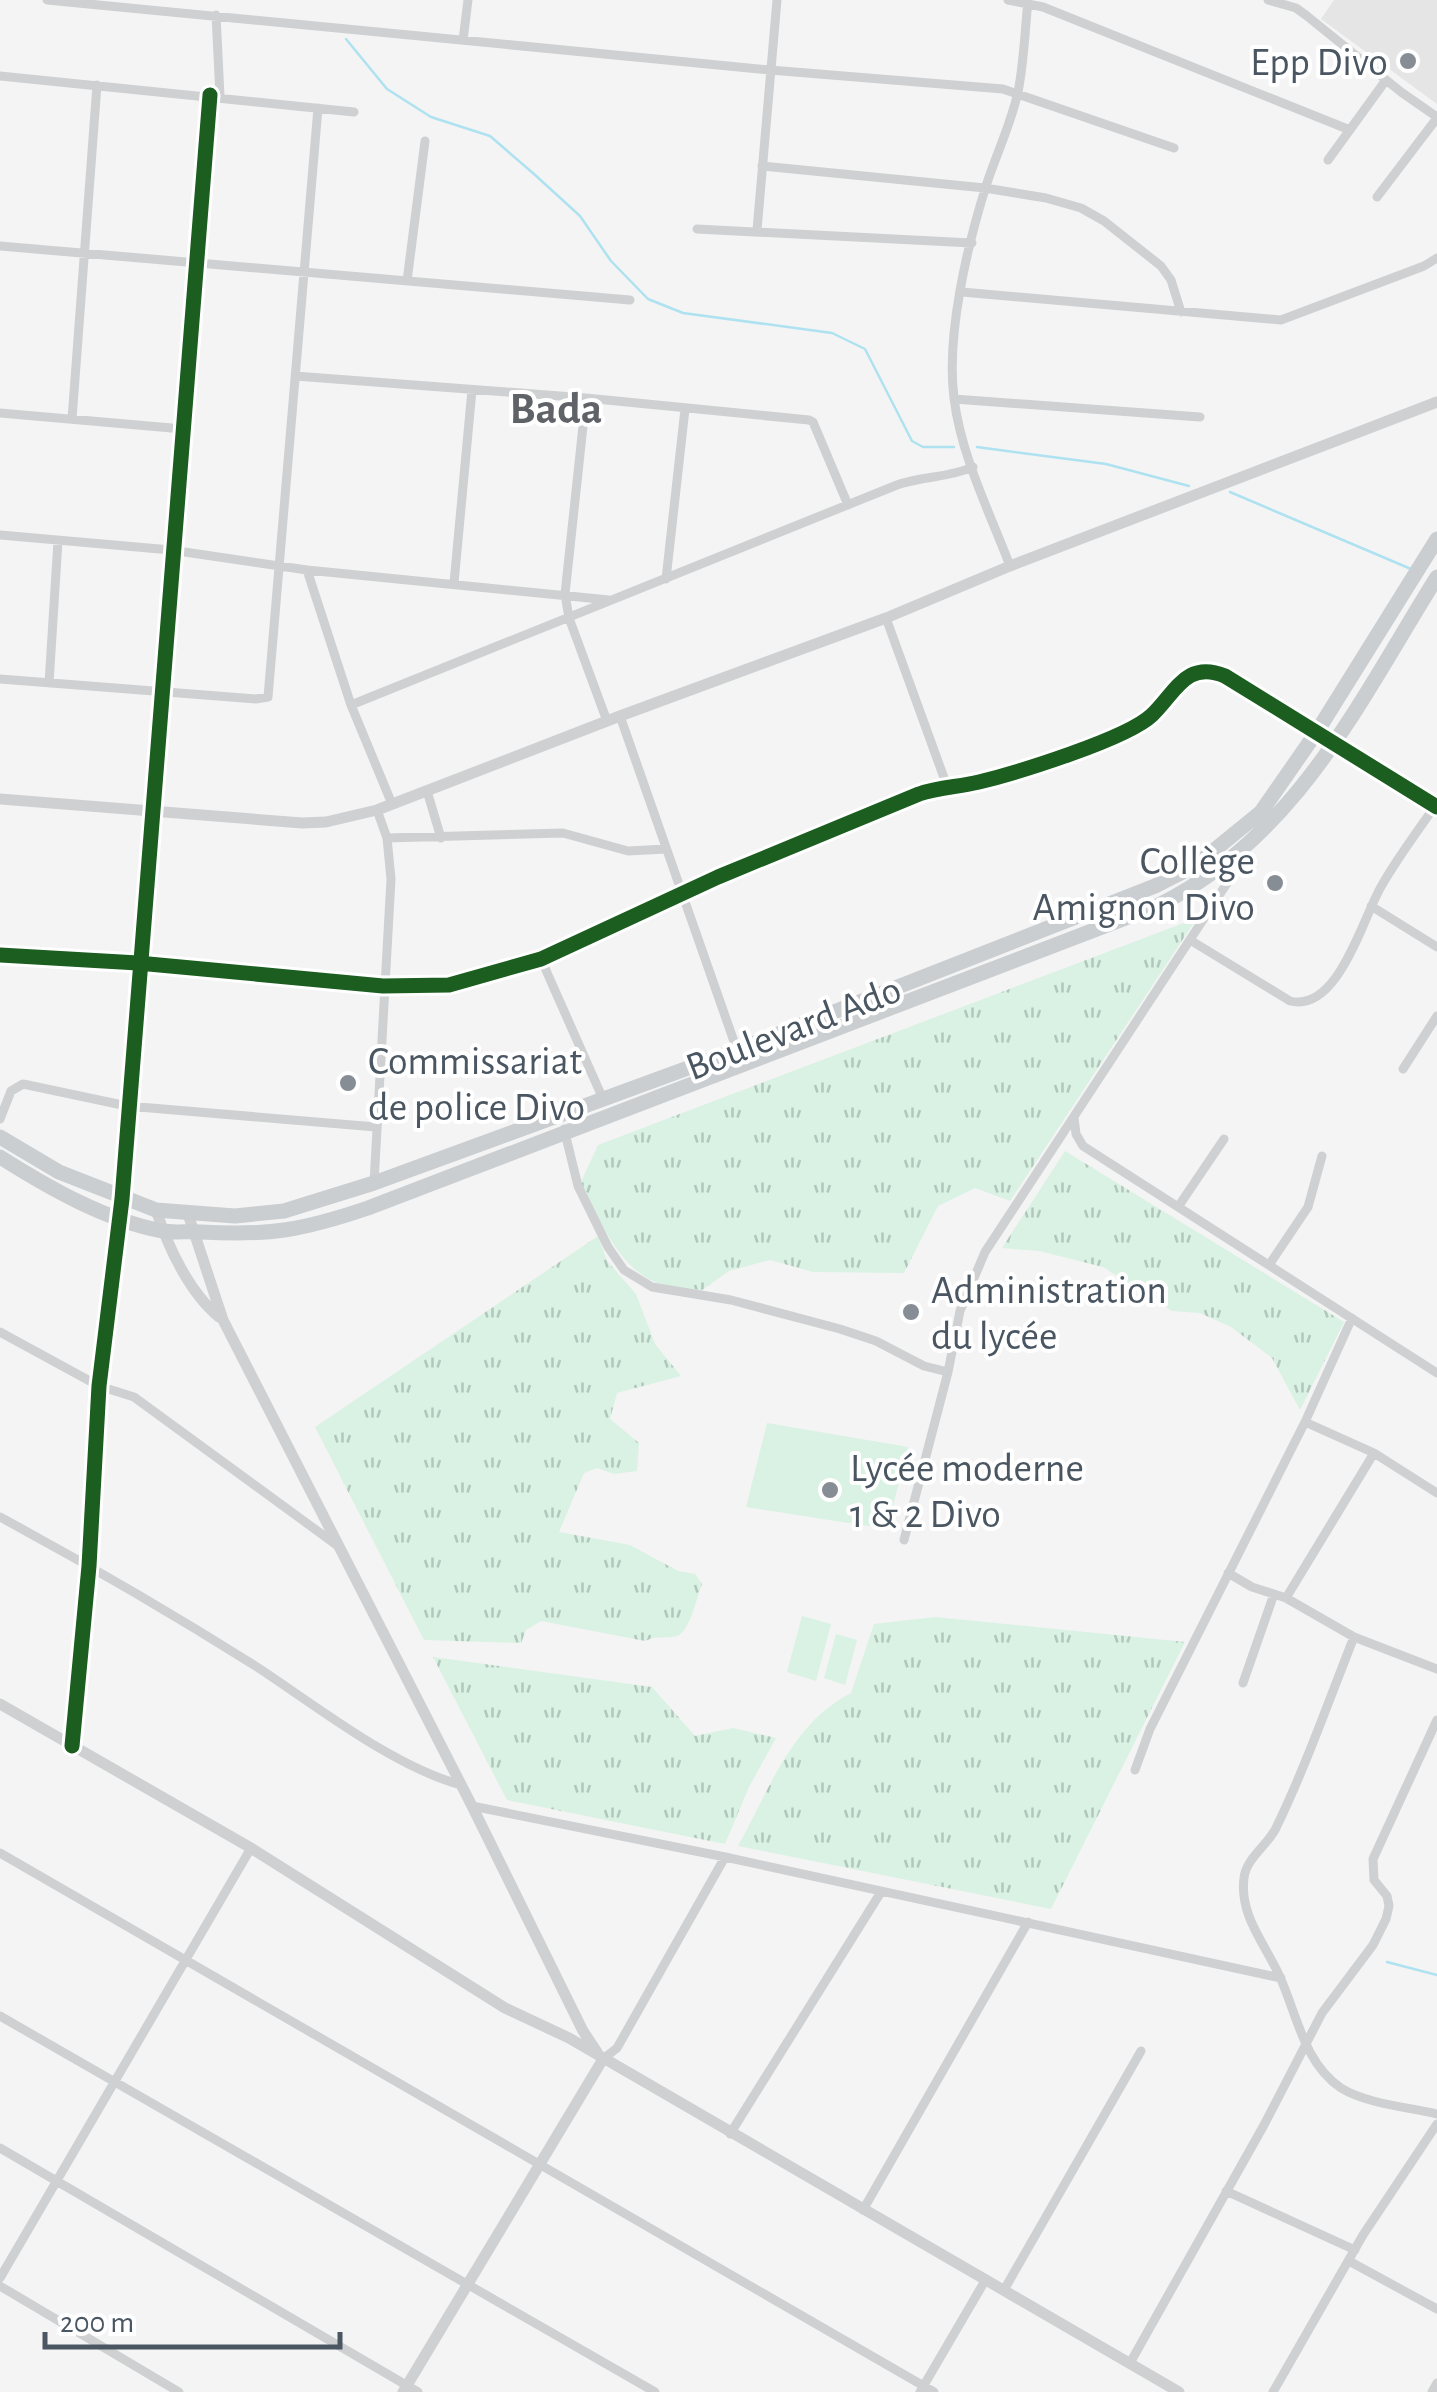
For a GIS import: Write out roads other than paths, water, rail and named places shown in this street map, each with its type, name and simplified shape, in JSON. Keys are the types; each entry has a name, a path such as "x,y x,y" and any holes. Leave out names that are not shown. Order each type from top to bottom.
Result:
{"main road":[{"name":"Boulevard Ado","path":"0,1137 59,1172 156,1210 188,1214 272,1213 374,1183 737,1050 1155,886 1196,866 1261,812 1318,730 1437,540"},
{"name":"Boulevard Ado","path":"0,1157 57,1191 162,1231 252,1235 290,1231 328,1222 1158,906 1186,892 1243,850 1298,794 1433,583"}],"street":[{"path":"47,0 164,5 216,15 1018,92 1174,148"},
{"path":"463,40 468,0"},
{"path":"758,230 777,0"},
{"path":"1008,0 1028,1 1350,130"},
{"path":"1268,0 1296,8 1437,118 1377,197"},
{"path":"1010,566 973,468 954,398 955,341 985,188 1018,92 1028,1"},
{"path":"72,1746 89,1566 99,1386 122,1199 171,550 215,96 216,15"},
{"path":"0,76 354,112"},
{"path":"1328,160 1386,80"},
{"path":"72,419 97,85"},
{"path":"0,679 256,700 268,697 318,108"},
{"path":"407,281 425,141"},
{"path":"762,166 985,188 1064,202 1104,221 1168,274 1182,312"},
{"path":"697,230 972,243"},
{"path":"0,246 630,300"},
{"path":"962,292 1281,320 1437,258"},
{"path":"295,376 800,418 813,422 848,505"},
{"path":"454,583 472,390"},
{"path":"586,398 565,594 569,618 607,721"},
{"path":"954,398 1200,417"},
{"path":"0,798 302,823 326,822 378,810 886,618 1010,566 1437,402"},
{"path":"666,579 685,409"},
{"path":"0,413 183,429"},
{"path":"351,705 848,505 914,480 950,476 973,468"},
{"path":"0,535 171,550 307,570 612,600"},
{"path":"49,683 58,541"},
{"path":"307,570 351,705 392,804"},
{"path":"886,618 947,786"},
{"path":"0,955 138,963 384,986 449,985 541,959 681,894 918,794 984,781 1123,734 1150,716 1187,676 1199,670 1224,676 1318,730 1436,806 1371,906 1330,986 1317,996 1299,1003 1190,940"},
{"path":"620,716 737,1050"},
{"path":"426,791 442,838"},
{"path":"374,1183 391,879 387,838 378,810"},
{"path":"387,838 564,833 628,850 666,850"},
{"path":"904,1540 960,1311 985,1252 1237,868 1243,850"},
{"path":"1371,906 1437,947"},
{"path":"541,959 603,1099"},
{"path":"1402,1069 1437,1016"},
{"path":"0,1120 11,1091 23,1084 127,1106 376,1127"},
{"path":"560,1115 578,1186 624,1270 652,1286 731,1300 840,1329 904,1353 924,1366 948,1372"},
{"path":"1074,1118 1082,1146 1437,1373"},
{"path":"1178,1207 1224,1139"},
{"path":"1270,1265 1308,1207 1322,1156"},
{"path":"156,1210 162,1231 199,1296 223,1320"},
{"path":"188,1214 223,1320 583,2031 603,2059"},
{"path":"1135,1770 1150,1729 1305,1422 1352,1318"},
{"path":"0,1332 99,1386 144,1404 341,1549"},
{"path":"1305,1422 1374,1454 1437,1492"},
{"path":"1286,1598 1374,1454"},
{"path":"0,1516 252,1664 415,1769 461,1785"},
{"path":"1228,1573 1252,1587 1286,1598 1354,1636 1437,1669"},
{"path":"1242,1683 1274,1594"},
{"path":"1354,1636 1275,1831 1247,1865 1243,1880 1251,1926 1280,1978 1306,2045 1325,2075 1344,2090 1437,2114"},
{"path":"0,1704 250,1848 505,2008 569,2038 1179,2392"},
{"path":"1130,2363 1322,2013 1373,1945 1386,1919 1389,1906 1374,1880 1373,1859 1437,1720"},
{"path":"472,1806 1280,1978"},
{"path":"0,2278 250,1848"},
{"path":"0,1854 188,1959 922,2389 934,2392"},
{"path":"0,2148 410,2390 468,2284 603,2059 617,2048 725,1857"},
{"path":"730,2134 881,1892"},
{"path":"863,2210 1028,1922"},
{"path":"0,2016 655,2392"},
{"path":"1004,2290 1141,2051"},
{"path":"1274,2392 1355,2250 1437,2124"},
{"path":"1226,2191 1355,2250"},
{"path":"1349,2261 1437,2309"},
{"path":"922,2389 986,2278"},
{"path":"0,2286 180,2392"},
{"path":"1432,2392 1437,2383"}],"waterway":[{"path":"346,39 387,89 431,117 490,136 580,216 611,261 648,299 683,313 832,333 865,349 912,441 923,447 954,447"},
{"path":"977,447 1106,464 1189,486"},
{"path":"1230,492 1411,569"},
{"path":"1387,1962 1437,1975"}],"place":[{"name":"Epp Divo","path":"1408,61"},
{"name":"Collège Amignon Divo","path":"1275,883"},
{"name":"Commissariat de police Divo","path":"348,1083"},
{"name":"Administration du lycée","path":"911,1312"},
{"name":"Lycée moderne 1 & 2 Divo","path":"830,1490"}],"district":[{"name":"Bada","path":"556,407"}]}
